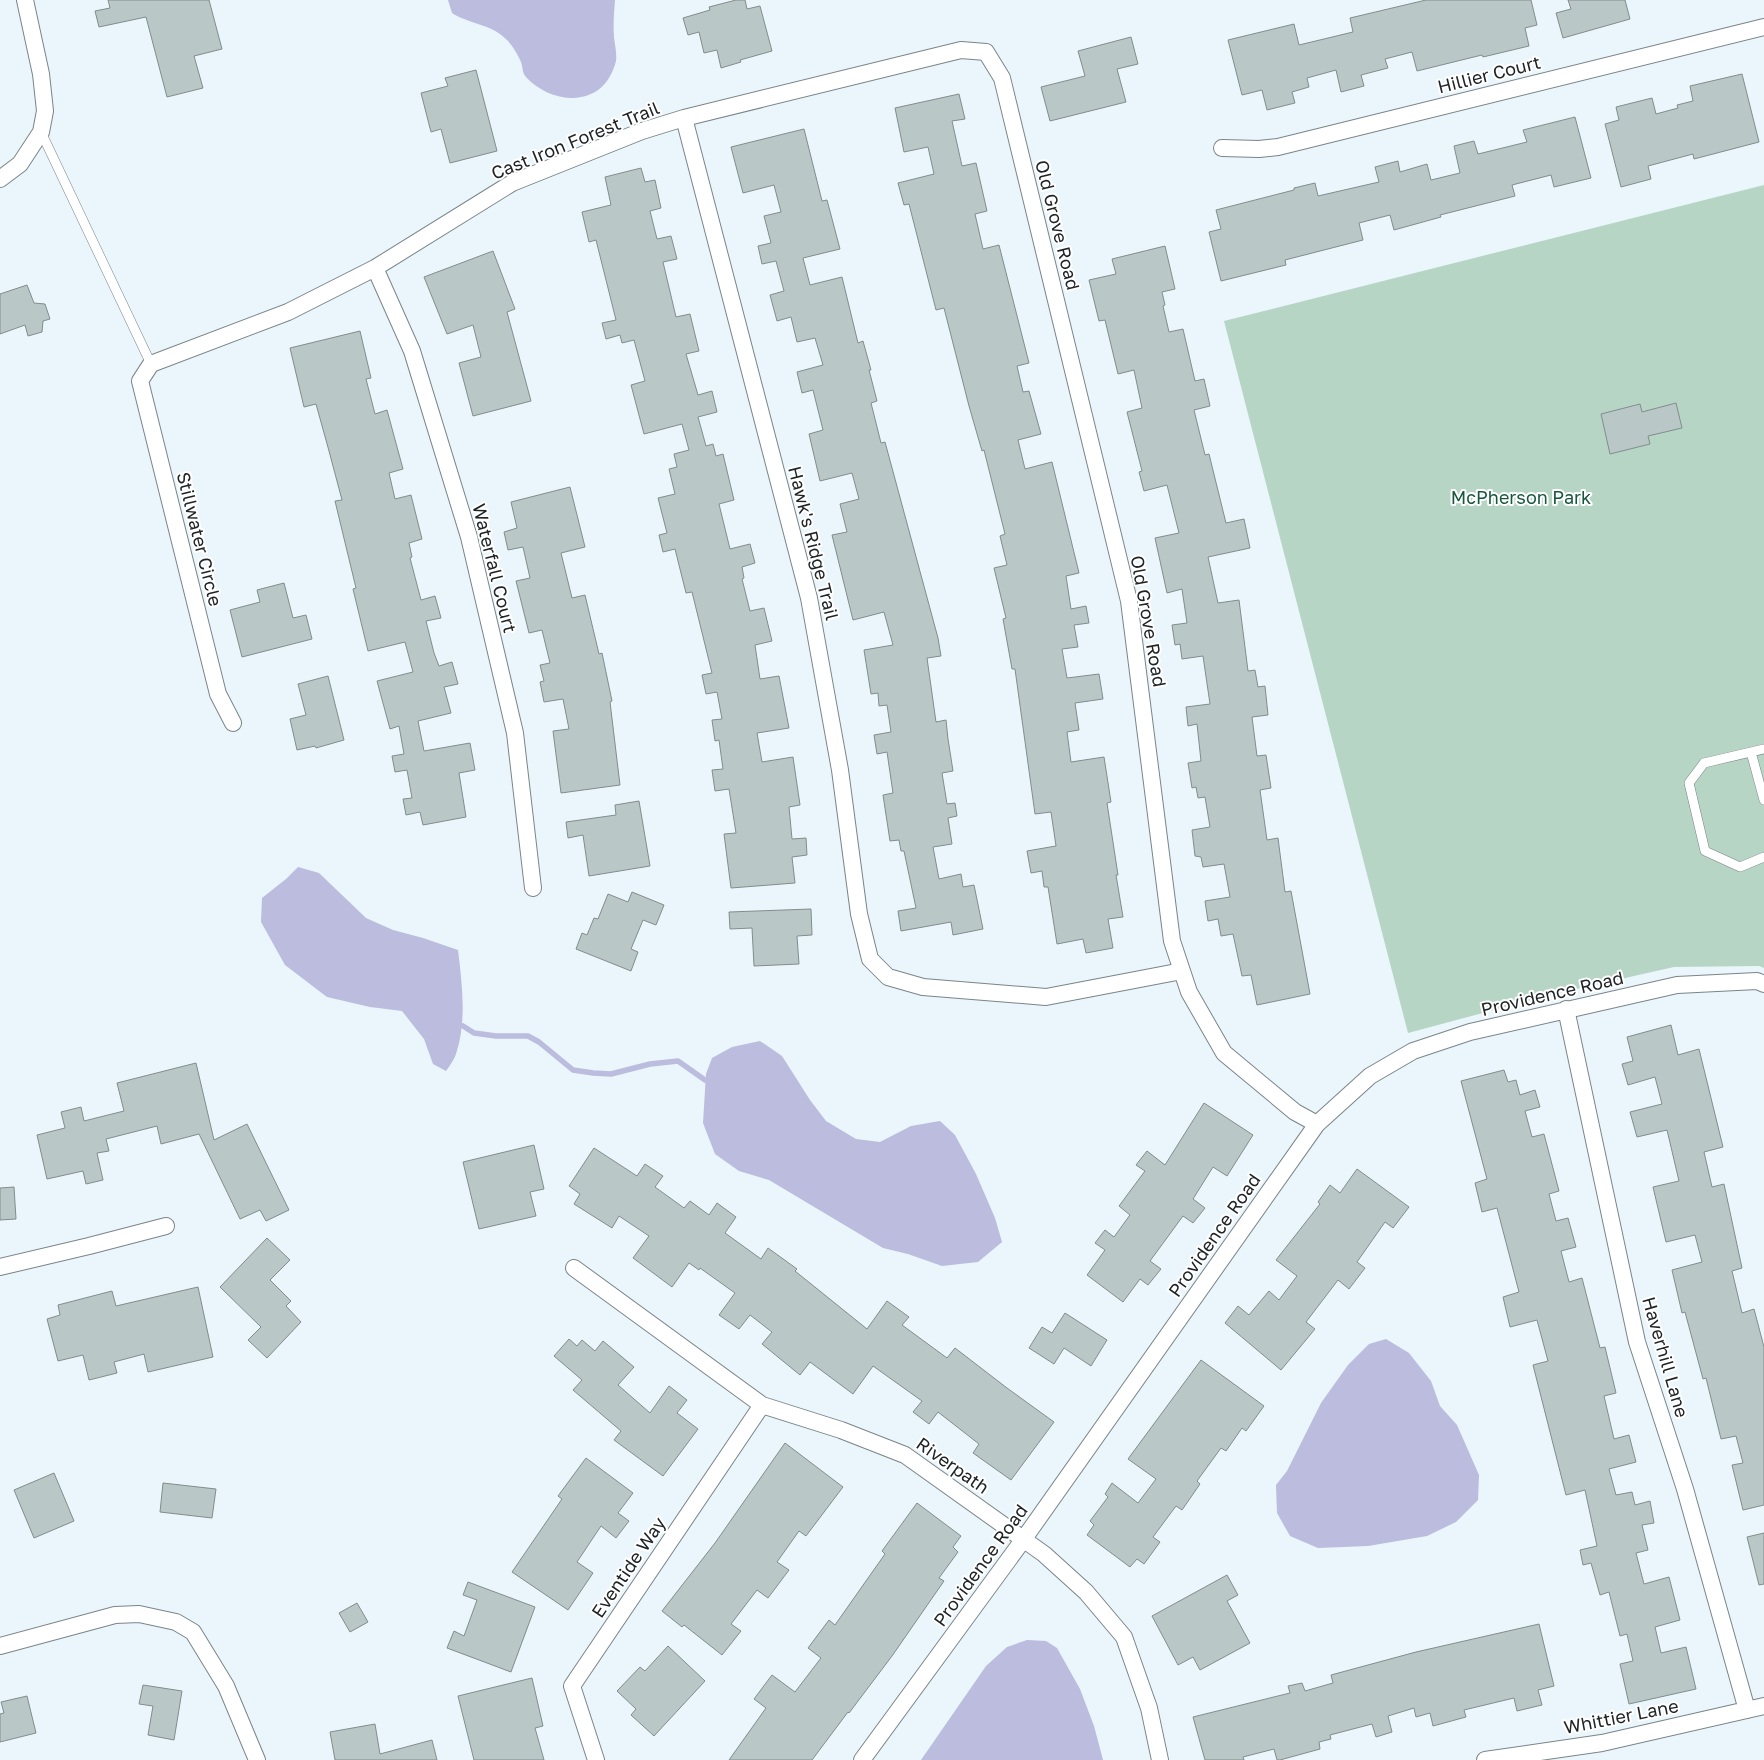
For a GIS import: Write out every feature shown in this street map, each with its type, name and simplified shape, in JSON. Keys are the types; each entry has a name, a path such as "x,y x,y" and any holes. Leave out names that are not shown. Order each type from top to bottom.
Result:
{"street":[{"path":"0,179 20,164 41,132 45,111 41,74 25,0"},
{"name":"Hillier Court","path":"1222,148 1259,149 1278,146 1764,27"},
{"name":"Cast Iron Forest Trail","path":"150,364 288,312 375,268 512,184 642,131 684,118 961,50 986,52"},
{"name":"Old Grove Road","path":"986,52 1002,78 1129,601 1172,941 1190,992 1224,1053 1295,1112 1317,1124"},
{"name":"Hawk's Ridge Trail","path":"684,118 809,598 840,770 859,914 870,959 888,978 923,987 1046,997 1182,971"},
{"name":"Waterfall Court","path":"375,268 412,351 469,537 514,733 533,888"},
{"name":"Stillwater Circle","path":"150,364 140,381 218,694 233,723"},
{"name":"Providence Road","path":"862,1760 1023,1540 1317,1124 1370,1076 1413,1051 1470,1032 1566,1009 1677,985 1757,981 1764,984"},
{"name":"Haverhill Lane","path":"1566,1009 1637,1342 1685,1489 1747,1710"},
{"path":"0,1267 166,1226"},
{"name":"Riverpath","path":"574,1268 762,1405 841,1430 906,1455 1044,1554 1086,1592 1124,1637 1149,1708 1160,1760"},
{"name":"Eventide Way","path":"596,1760 572,1686 762,1405"},
{"path":"0,1646 115,1615 139,1614 176,1622 193,1632 226,1686 257,1760"},
{"name":"Whittier Lane","path":"1485,1760 1602,1743 1764,1706"}],"lane":[{"path":"41,132 150,364"},
{"path":"1764,749 1704,763 1689,783 1705,851 1740,867 1764,857"},
{"path":"1751,752 1764,800"}],"green space":[{"name":"McPherson Park","path":"1764,185 1764,968 1759,966 1674,967 1550,995 1408,1033 1224,321"}],"water":[{"path":"448,0 615,0 614,38 616,61 610,76 601,88 589,95 566,98 547,92 536,86 525,75 520,59 507,40 487,27 452,13"},
{"path":"298,867 319,873 366,918 393,930 458,950 463,1002 462,1029 456,1054 446,1071 433,1064 424,1039 402,1011 370,1007 327,997 285,965 261,922 262,898"},
{"path":"760,1041 782,1056 826,1121 856,1139 880,1142 911,1126 940,1121 955,1135 976,1174 995,1218 1002,1242 978,1262 942,1266 908,1254 883,1248 769,1180 739,1171 715,1154 703,1123 706,1074 712,1058 732,1047"},
{"path":"1386,1339 1409,1353 1431,1381 1440,1406 1457,1425 1479,1475 1478,1500 1456,1522 1427,1536 1368,1546 1318,1548 1290,1536 1277,1513 1276,1485 1287,1471 1321,1403 1348,1365 1369,1344"},
{"path":"1027,1640 1046,1641 1057,1648 1080,1689 1094,1726 1103,1760 921,1760 986,1666 1007,1647"}],"building":[{"path":"108,0 209,0 222,49 194,56 203,88 167,97 146,17 99,27 95,11 110,8"},
{"path":"736,0 745,0 747,9 760,6 772,51 740,60 741,62 721,68 717,50 704,53 699,32 688,35 683,18 710,10 709,7"},
{"path":"1426,0 1531,0 1537,25 1525,28 1529,46 1417,71 1412,52 1385,59 1388,68 1361,75 1364,86 1341,92 1336,70 1307,78 1309,87 1292,92 1295,103 1267,110 1262,90 1242,95 1228,40 1294,24 1299,45 1353,32 1350,18"},
{"path":"1568,0 1625,0 1630,19 1563,38 1556,13 1571,9"},
{"path":"1131,37 1138,64 1117,69 1126,102 1050,121 1041,87 1085,76 1078,51"},
{"path":"476,70 497,151 450,163 441,129 431,132 421,93 448,86 445,78"},
{"path":"1742,74 1759,142 1694,159 1693,154 1648,166 1651,179 1621,187 1605,124 1619,120 1616,107 1652,98 1656,114 1678,108 1677,105 1693,101 1690,86"},
{"path":"959,94 965,119 952,121 962,166 976,163 987,211 975,214 983,249 999,245 1029,363 1017,366 1023,392 1029,391 1041,434 1018,440 1025,469 1052,462 1079,573 1066,576 1071,609 1086,606 1089,623 1074,625 1078,647 1062,649 1067,678 1099,674 1103,699 1075,703 1079,730 1067,732 1071,762 1104,757 1111,802 1107,803 1123,917 1108,919 1113,948 1086,953 1083,939 1057,944 1048,887 1044,887 1042,871 1031,873 1027,851 1056,846 1051,812 1035,814 1015,669 1012,669 1003,619 1006,618 994,568 1007,565 1000,536 1005,534 984,450 982,451 969,406 944,308 936,310 909,204 904,205 898,183 934,174 928,147 904,152 895,108"},
{"path":"1575,117 1591,178 1554,187 1551,175 1512,185 1515,196 1440,215 1441,217 1394,230 1390,215 1359,223 1363,240 1285,260 1286,265 1221,281 1209,232 1221,229 1216,210 1315,183 1318,196 1379,182 1375,167 1398,161 1400,172 1427,164 1431,180 1460,173 1454,146 1474,141 1478,154 1527,142 1523,130"},
{"path":"804,129 822,201 827,200 840,249 803,258 810,285 842,277 858,343 863,341 871,370 869,370 877,401 871,403 881,443 885,442 938,638 941,656 927,658 936,722 946,720 953,771 942,773 947,804 955,803 957,816 948,818 952,844 933,847 939,879 961,874 963,887 974,885 983,929 953,935 951,922 901,931 898,911 916,908 904,851 901,851 899,840 890,841 883,795 893,793 887,752 877,754 874,735 891,732 887,705 879,706 878,693 871,694 864,650 893,645 884,612 853,620 832,535 847,532 840,504 859,499 852,473 820,481 809,434 823,430 813,390 802,393 797,372 823,365 815,338 797,342 791,317 777,321 770,295 784,291 776,261 762,264 758,246 771,243 764,216 781,212 774,185 743,193 731,147"},
{"path":"641,168 645,182 655,180 661,208 650,211 657,239 671,236 677,259 663,262 676,317 690,314 699,351 686,354 698,395 712,391 717,412 698,417 706,446 713,444 716,456 723,454 734,500 719,504 730,549 750,544 755,563 742,567 744,578 742,579 750,611 764,608 772,641 755,645 760,679 779,676 789,728 757,733 762,762 793,757 800,805 789,807 792,839 806,838 807,855 792,857 795,883 731,888 724,834 736,833 729,789 715,791 712,770 723,769 719,740 715,741 712,720 722,719 717,692 706,694 702,675 712,673 692,592 686,593 675,549 663,552 659,535 667,533 658,498 675,494 669,469 677,467 674,454 689,450 682,424 644,434 631,385 645,381 634,340 622,343 620,335 606,339 602,323 616,320 596,240 589,242 582,212 611,205 605,177"},
{"path":"1165,246 1175,289 1162,292 1169,332 1183,329 1195,381 1204,379 1210,406 1194,410 1205,455 1209,454 1226,523 1244,519 1250,548 1208,557 1218,603 1239,600 1248,671 1255,670 1258,687 1265,686 1268,715 1252,717 1257,756 1266,755 1271,788 1260,790 1267,840 1278,838 1285,892 1291,891 1310,994 1257,1005 1251,975 1242,976 1233,934 1221,936 1218,919 1208,921 1205,901 1230,897 1224,864 1203,867 1201,857 1195,856 1192,830 1210,827 1205,797 1198,798 1196,787 1192,788 1188,763 1201,761 1197,724 1188,726 1186,707 1210,704 1203,656 1182,659 1180,644 1175,645 1172,625 1187,623 1182,589 1167,593 1155,538 1179,533 1167,485 1144,491 1139,472 1142,471 1127,412 1142,408 1134,370 1118,374 1105,320 1099,321 1089,280 1116,274 1112,259"},
{"path":"493,251 515,309 507,312 531,401 473,416 459,363 481,357 473,325 447,334 424,277"},
{"path":"27,285 34,303 45,304 50,319 43,321 42,332 28,336 25,325 0,334 0,294"},
{"path":"360,331 371,378 366,379 375,414 387,410 403,469 389,473 395,499 411,495 422,539 409,543 412,557 410,558 421,600 435,596 441,618 426,621 434,653 439,666 452,662 458,684 444,687 451,713 418,721 424,751 470,743 475,770 459,773 466,817 423,825 420,812 406,815 403,799 412,798 407,770 395,772 392,756 404,754 399,726 390,729 377,681 413,672 405,642 368,651 353,589 356,588 335,501 342,500 316,404 304,407 290,348"},
{"path":"1676,403 1682,428 1648,436 1650,444 1610,454 1601,414 1640,404 1642,412"},
{"path":"570,487 585,547 561,553 572,598 585,595 599,654 602,653 612,701 610,702 620,785 561,793 553,731 569,729 563,699 544,702 540,682 544,681 540,665 550,663 542,630 529,633 516,581 530,578 523,547 508,550 504,532 517,528 511,502"},
{"path":"284,583 293,618 306,615 312,639 242,657 230,610 260,602 257,590"},
{"path":"328,676 344,740 316,748 315,746 297,750 290,719 306,715 298,684"},
{"path":"639,801 650,866 589,876 583,835 568,838 566,822 616,815 615,805"},
{"path":"632,892 664,905 656,925 643,920 631,949 638,952 631,971 576,949 582,933 587,935 594,918 598,919 608,894 628,902"},
{"path":"811,909 812,935 797,936 799,964 754,966 752,928 730,929 729,912"},
{"path":"1671,1025 1678,1055 1699,1049 1723,1147 1704,1152 1712,1187 1724,1184 1742,1268 1732,1271 1742,1313 1754,1309 1764,1347 1764,1505 1743,1510 1732,1465 1743,1463 1736,1436 1721,1439 1706,1378 1703,1379 1685,1312 1682,1313 1672,1270 1702,1262 1695,1235 1666,1242 1653,1187 1679,1181 1667,1130 1637,1137 1630,1112 1662,1104 1655,1077 1628,1085 1622,1064 1633,1061 1627,1037"},
{"path":"196,1063 214,1140 247,1124 289,1210 266,1221 260,1210 240,1219 199,1134 161,1144 157,1126 106,1139 109,1151 97,1153 103,1180 86,1184 83,1171 47,1179 37,1135 65,1128 61,1112 81,1107 84,1121 124,1111 117,1083"},
{"path":"1504,1070 1508,1082 1516,1080 1520,1095 1535,1090 1540,1107 1525,1111 1532,1137 1544,1134 1559,1191 1549,1194 1556,1221 1568,1218 1576,1247 1561,1251 1569,1282 1582,1278 1600,1348 1605,1347 1616,1393 1604,1396 1614,1439 1629,1435 1636,1462 1609,1469 1616,1495 1632,1492 1635,1505 1650,1501 1654,1523 1642,1525 1648,1550 1636,1553 1644,1584 1669,1577 1680,1620 1655,1627 1661,1653 1686,1647 1696,1689 1629,1704 1620,1664 1633,1661 1627,1634 1620,1636 1609,1592 1600,1595 1591,1563 1583,1565 1580,1550 1597,1546 1585,1490 1566,1495 1533,1365 1548,1361 1537,1320 1510,1327 1503,1297 1519,1292 1497,1208 1482,1212 1475,1183 1487,1179 1461,1081"},
{"path":"1204,1103 1253,1135 1227,1176 1213,1167 1193,1199 1205,1208 1193,1223 1183,1216 1150,1261 1161,1269 1148,1285 1140,1279 1123,1302 1087,1275 1105,1250 1095,1243 1105,1230 1114,1237 1130,1215 1119,1206 1145,1171 1136,1165 1147,1151 1165,1165"},
{"path":"534,1145 544,1189 530,1192 536,1216 479,1229 463,1162"},
{"path":"594,1148 637,1176 645,1164 663,1176 655,1187 684,1208 690,1201 709,1215 717,1203 736,1217 725,1233 761,1259 768,1248 797,1269 795,1271 867,1329 887,1301 909,1317 902,1325 947,1358 955,1348 1054,1422 1011,1480 973,1453 979,1444 938,1412 929,1424 913,1412 922,1401 873,1366 853,1394 810,1362 800,1375 762,1344 772,1332 750,1315 739,1329 719,1315 735,1293 700,1268 699,1270 689,1263 672,1287 633,1258 649,1236 619,1216 612,1228 574,1204 580,1194 569,1186"},
{"path":"1357,1169 1409,1207 1393,1228 1385,1222 1357,1262 1365,1268 1349,1289 1338,1280 1306,1322 1315,1329 1281,1370 1225,1323 1238,1306 1249,1315 1269,1291 1279,1300 1297,1276 1276,1260 1320,1204 1318,1202 1330,1185 1340,1193"},
{"path":"14,1187 16,1219 0,1220 0,1188"},
{"path":"267,1238 290,1260 270,1280 291,1301 286,1306 301,1322 267,1358 248,1340 261,1327 220,1287"},
{"path":"198,1287 213,1357 148,1372 144,1354 114,1362 117,1373 89,1380 83,1355 58,1361 47,1319 60,1315 58,1305 112,1291 116,1306"},
{"path":"1065,1313 1107,1340 1091,1366 1064,1348 1054,1364 1029,1348 1042,1327 1052,1333"},
{"path":"569,1339 577,1346 582,1340 595,1351 603,1341 634,1367 618,1385 650,1413 669,1386 687,1400 677,1413 698,1429 663,1476 614,1440 621,1431 573,1390 582,1380 554,1356"},
{"path":"1201,1360 1264,1406 1246,1431 1242,1428 1226,1451 1221,1448 1197,1481 1200,1484 1182,1510 1176,1506 1153,1537 1160,1542 1144,1564 1137,1559 1130,1567 1087,1535 1094,1525 1090,1521 1108,1497 1105,1494 1112,1483 1138,1503 1156,1479 1128,1459"},
{"path":"785,1443 843,1487 806,1536 799,1531 777,1562 789,1570 768,1598 757,1590 731,1624 741,1631 722,1655 684,1625 682,1627 662,1611 715,1543"},
{"path":"586,1458 633,1493 618,1513 629,1521 616,1538 601,1526 577,1562 593,1573 568,1610 512,1572 562,1499 558,1496"},
{"path":"54,1473 74,1521 34,1538 14,1490"},
{"path":"163,1483 216,1489 212,1518 160,1512"},
{"path":"917,1503 961,1536 953,1547 958,1552 939,1578 944,1581 892,1656 812,1760 729,1760 766,1708 754,1699 772,1675 795,1692 821,1658 808,1648 829,1620 835,1625 885,1554 882,1551"},
{"path":"1764,1533 1764,1584 1759,1585 1747,1537"},
{"path":"1227,1575 1238,1595 1227,1601 1250,1643 1200,1670 1193,1657 1178,1665 1152,1616"},
{"path":"468,1582 535,1607 511,1672 447,1648 454,1631 464,1636 477,1600 463,1595"},
{"path":"357,1603 368,1622 350,1632 339,1613"},
{"path":"1539,1624 1554,1686 1538,1690 1542,1705 1517,1711 1514,1698 1464,1710 1466,1717 1433,1726 1430,1713 1416,1717 1414,1708 1388,1716 1392,1732 1376,1737 1372,1724 1330,1735 1331,1739 1319,1742 1320,1749 1280,1760 1277,1760 1274,1749 1243,1757 1244,1760 1205,1760 1193,1717 1290,1693 1288,1686 1302,1683 1305,1691 1333,1683 1331,1675 1416,1652"},
{"path":"668,1646 705,1681 654,1736 631,1715 636,1709 617,1691 640,1667 645,1671"},
{"path":"532,1678 543,1726 535,1728 544,1760 474,1760 458,1696"},
{"path":"143,1685 182,1691 174,1740 148,1735 153,1706 139,1704"},
{"path":"27,1696 36,1733 0,1742 0,1714 4,1713 1,1702"},
{"path":"375,1724 380,1754 432,1740 437,1760 335,1760 330,1732"}],"waterway":[{"path":"463,1026 474,1033 496,1036 528,1036 539,1042 573,1070 611,1074 650,1064 678,1061 705,1080"}]}
